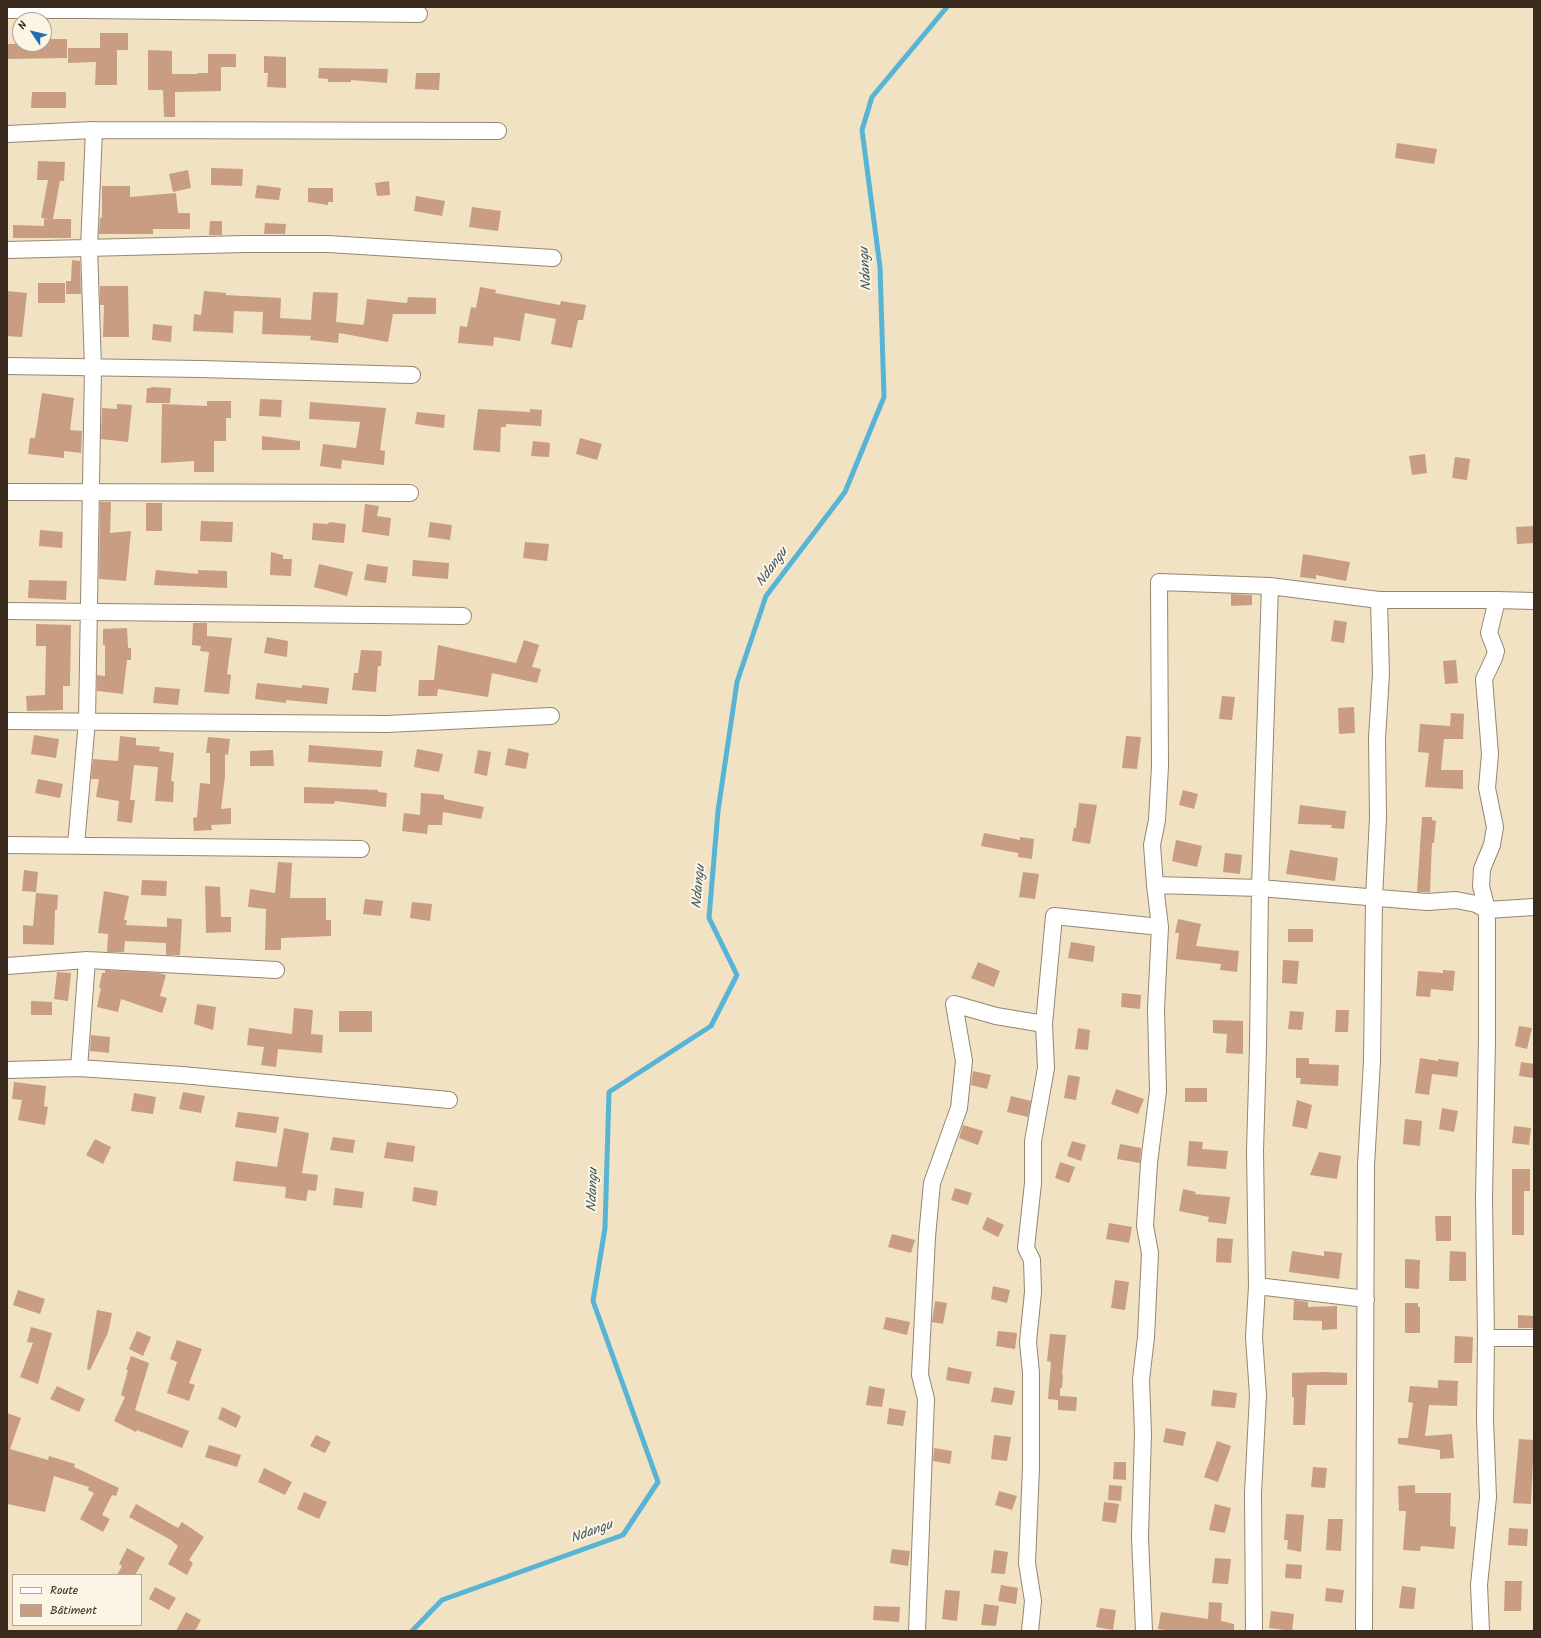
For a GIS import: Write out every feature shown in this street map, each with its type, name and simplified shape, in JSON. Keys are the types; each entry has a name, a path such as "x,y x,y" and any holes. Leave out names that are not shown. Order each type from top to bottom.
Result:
{"street":[{"path":"7,10 419,14"},
{"path":"7,134 94,130 498,131"},
{"path":"76,845 87,721 93,368 89,248 94,130"},
{"path":"7,250 244,244 328,244 553,258"},
{"path":"7,366 200,368 412,375"},
{"path":"7,492 410,494"},
{"path":"1144,1631 1140,1537 1143,1433 1141,1380 1146,1337 1150,1253 1145,1226 1149,1163 1158,1091 1156,1009 1160,927 1152,845 1157,820 1160,766 1159,582 1270,586 1379,600 1497,600 1534,602"},
{"path":"1254,1631 1253,1493 1258,1395 1254,1337 1257,1286 1255,1151 1260,888 1270,586"},
{"path":"1364,1631 1366,1165 1372,1061 1374,898 1378,818 1377,738 1381,674 1379,600"},
{"path":"1481,1631 1479,1585 1488,1497 1485,1419 1486,1338 1484,1197 1487,1039 1487,910 1481,886 1482,869 1492,844 1495,827 1487,788 1490,754 1484,679 1494,658 1496,650 1489,633 1497,600"},
{"path":"7,611 463,616"},
{"path":"7,721 387,724 550,716"},
{"path":"7,845 361,849"},
{"path":"1155,885 1260,888 1426,902 1456,900 1476,904 1487,910 1534,908"},
{"path":"1030,1631 1033,1601 1027,1563 1031,1467 1031,1373 1028,1342 1033,1292 1032,1260 1026,1248 1033,1182 1033,1141 1046,1068 1044,1024 1054,916 1160,927"},
{"path":"7,966 87,960 276,970"},
{"path":"80,1068 87,960"},
{"path":"917,1631 926,1399 920,1375 927,1237 932,1183 959,1108 964,1061 954,1004 996,1016 1044,1024"},
{"path":"7,1070 80,1068 182,1075 449,1100"},
{"path":"1257,1286 1366,1299"},
{"path":"1486,1338 1534,1338"}],"building":[{"path":"100,33 128,33 128,50 117,50 117,85 95,85 96,62 68,63 68,48 100,48"},
{"path":"52,39 67,39 67,58 7,59 7,44 12,44 12,52 52,52"},
{"path":"148,50 172,51 172,74 208,73 208,54 236,54 236,67 221,67 221,91 175,92 175,117 164,117 163,90 148,90"},
{"path":"264,56 286,57 286,88 267,87 268,73 264,73"},
{"path":"319,68 388,69 387,83 351,80 351,82 328,82 328,79 318,78"},
{"path":"416,73 440,73 439,90 415,89"},
{"path":"32,92 66,92 66,108 31,108"},
{"path":"1397,143 1437,149 1434,164 1395,158"},
{"path":"38,161 65,162 64,181 60,181 53,219 71,219 71,238 13,238 13,225 44,226 44,219 49,219 41,218 48,180 37,180"},
{"path":"211,168 243,169 242,186 211,185"},
{"path":"188,170 191,188 173,192 169,174"},
{"path":"389,181 390,195 377,196 375,183"},
{"path":"257,185 281,188 279,200 255,198"},
{"path":"102,186 130,186 130,197 176,193 178,213 190,213 190,229 153,229 153,234 99,234 100,218 102,218"},
{"path":"308,188 333,188 333,202 328,202 328,205 308,202"},
{"path":"416,196 445,201 442,216 414,211"},
{"path":"472,207 501,211 498,231 469,227"},
{"path":"210,221 222,221 222,235 209,235"},
{"path":"265,223 286,224 285,234 264,234"},
{"path":"72,260 80,261 81,294 66,294 66,281 71,281"},
{"path":"38,283 65,283 65,303 38,303"},
{"path":"100,286 128,286 129,337 103,337 104,305 100,305"},
{"path":"480,287 496,290 495,293 560,305 561,301 586,305 583,320 578,320 572,348 551,344 556,319 525,313 520,341 494,337 493,346 458,343 460,326 467,327 471,307 476,308"},
{"path":"7,291 27,293 22,337 7,336"},
{"path":"204,291 226,293 226,295 281,298 280,318 311,320 313,292 338,293 336,322 363,325 367,299 407,303 408,297 436,298 436,314 393,314 388,342 339,333 338,343 310,340 311,336 262,334 263,312 234,311 233,333 193,331 194,314 201,315"},
{"path":"153,324 172,326 171,342 152,340"},
{"path":"147,388 171,388 170,403 146,403"},
{"path":"42,393 74,398 70,430 82,431 81,453 64,451 64,458 28,454 30,438 35,438"},
{"path":"260,399 282,400 281,417 259,416"},
{"path":"207,401 231,401 231,418 226,418 226,441 214,441 214,472 194,472 194,461 161,463 162,404 207,406"},
{"path":"310,402 386,408 380,450 385,451 384,465 342,460 341,469 320,466 323,444 356,448 360,422 309,419"},
{"path":"117,404 132,405 128,442 101,439 102,408 117,409"},
{"path":"478,409 530,412 530,409 542,410 541,426 506,424 506,427 501,427 500,452 473,450"},
{"path":"417,412 445,415 444,428 415,424"},
{"path":"262,436 300,441 300,450 262,450"},
{"path":"580,438 602,444 597,460 576,454"},
{"path":"533,441 550,443 549,457 531,456"},
{"path":"1425,454 1427,473 1412,475 1409,456"},
{"path":"1455,457 1470,459 1467,480 1452,478"},
{"path":"100,502 111,502 110,533 131,531 126,581 99,579"},
{"path":"146,503 162,503 162,531 146,531"},
{"path":"365,504 379,506 377,516 391,518 389,536 362,532"},
{"path":"201,521 233,522 232,542 200,541"},
{"path":"329,522 346,524 344,543 312,540 313,523 328,524"},
{"path":"430,522 452,525 450,540 428,537"},
{"path":"1534,526 1534,543 1517,544 1516,527"},
{"path":"40,530 63,532 62,548 39,546"},
{"path":"525,542 549,544 547,561 523,558"},
{"path":"271,552 283,555 283,559 292,559 291,576 270,575"},
{"path":"1303,554 1350,562 1346,581 1316,575 1316,579 1300,577"},
{"path":"413,560 449,563 448,579 412,576"},
{"path":"319,564 353,572 347,596 314,587"},
{"path":"367,564 388,567 386,583 364,580"},
{"path":"156,570 198,574 198,570 227,571 227,588 154,585"},
{"path":"29,580 67,581 66,600 28,598"},
{"path":"1231,594 1252,595 1252,605 1231,606"},
{"path":"1334,620 1347,622 1344,643 1331,641"},
{"path":"193,623 207,623 207,636 232,638 227,674 231,675 229,694 204,692 209,652 200,651 201,646 192,645"},
{"path":"36,624 71,625 70,686 63,686 63,710 27,711 26,696 45,695 46,646 36,646"},
{"path":"127,628 128,648 131,648 131,660 127,660 123,694 97,691 97,675 105,676 105,645 103,645 103,629"},
{"path":"267,637 288,641 287,657 264,653"},
{"path":"524,640 539,645 532,667 541,669 537,683 492,673 488,697 438,689 437,696 418,696 419,680 434,680 438,645 516,663"},
{"path":"361,650 382,651 381,666 378,666 376,692 352,690 354,673 358,673"},
{"path":"1456,660 1458,683 1445,684 1443,661"},
{"path":"257,683 302,688 302,685 329,688 327,704 286,700 286,703 255,699"},
{"path":"155,687 180,689 178,705 153,703"},
{"path":"1222,696 1235,697 1232,720 1219,719"},
{"path":"1354,707 1355,733 1339,734 1338,708"},
{"path":"1451,713 1464,714 1463,739 1444,739 1441,770 1463,770 1463,789 1425,787 1429,753 1418,752 1420,724 1450,726"},
{"path":"34,735 59,739 56,758 31,754"},
{"path":"120,736 136,738 136,745 160,747 159,751 174,753 171,781 174,782 173,802 155,801 158,767 134,765 130,800 135,800 132,823 117,821 119,801 96,797 99,779 91,779 93,759 118,761"},
{"path":"1126,736 1141,737 1137,769 1122,768"},
{"path":"208,737 230,739 228,755 225,754 225,776 221,809 231,808 231,824 211,825 212,830 194,831 193,818 197,817 200,783 210,784 210,753 206,753"},
{"path":"309,745 383,751 381,767 308,762"},
{"path":"508,748 529,753 526,769 505,765"},
{"path":"417,749 443,754 439,772 414,767"},
{"path":"273,750 274,766 250,766 250,751"},
{"path":"478,750 491,752 487,776 474,773"},
{"path":"38,779 63,784 60,798 35,793"},
{"path":"304,787 378,790 378,792 387,793 386,807 335,801 334,804 304,803"},
{"path":"1183,790 1198,794 1194,809 1179,805"},
{"path":"421,793 444,795 444,799 484,807 481,819 443,812 442,825 428,825 427,834 402,831 404,813 420,815"},
{"path":"1079,803 1097,805 1090,844 1072,841 1074,828 1076,828"},
{"path":"1300,805 1346,811 1344,829 1331,828 1332,825 1298,824"},
{"path":"1422,817 1432,817 1432,820 1436,821 1434,843 1432,843 1430,892 1417,892"},
{"path":"984,833 1020,840 1020,837 1034,839 1032,859 1018,857 1018,853 981,846"},
{"path":"1176,840 1202,846 1197,867 1172,861"},
{"path":"1290,850 1338,858 1335,881 1286,874"},
{"path":"1225,853 1242,855 1240,874 1223,872"},
{"path":"278,862 292,863 290,898 326,898 326,920 331,920 331,936 281,938 281,950 265,950 266,909 248,907 250,889 275,893"},
{"path":"24,870 38,872 36,892 22,891"},
{"path":"1023,872 1039,874 1035,899 1019,897"},
{"path":"142,880 167,881 166,896 141,895"},
{"path":"205,886 220,887 221,917 231,917 231,932 206,933"},
{"path":"104,891 129,896 124,920 127,920 126,925 167,927 167,918 182,919 180,955 166,955 166,943 125,941 124,952 107,952 108,934 98,933"},
{"path":"36,893 58,895 57,910 55,910 54,945 23,944 23,925 33,926"},
{"path":"365,899 383,901 381,916 363,914"},
{"path":"412,902 432,904 430,921 410,918"},
{"path":"1178,919 1201,924 1196,946 1239,951 1237,972 1220,970 1221,964 1176,959 1179,933 1175,933"},
{"path":"1288,929 1313,929 1313,942 1288,942"},
{"path":"1071,942 1095,946 1093,962 1068,958"},
{"path":"1283,960 1299,961 1297,984 1282,983"},
{"path":"978,962 1000,971 994,987 971,978"},
{"path":"105,970 159,973 166,975 160,996 167,998 162,1013 121,999 118,1012 97,1007 102,973 105,973"},
{"path":"1443,970 1455,971 1453,991 1431,989 1430,997 1416,996 1418,971 1443,973"},
{"path":"57,972 71,973 68,1001 54,999"},
{"path":"1122,993 1141,995 1140,1009 1121,1007"},
{"path":"31,1001 52,1002 52,1015 31,1015"},
{"path":"197,1004 216,1007 213,1030 194,1024"},
{"path":"294,1008 313,1010 311,1034 323,1035 322,1053 278,1049 276,1067 261,1065 264,1047 247,1045 249,1028 292,1034"},
{"path":"1336,1010 1349,1010 1348,1032 1335,1032"},
{"path":"339,1011 372,1011 372,1032 339,1032"},
{"path":"1290,1011 1304,1012 1302,1030 1288,1029"},
{"path":"1213,1020 1243,1021 1243,1054 1226,1053 1227,1034 1213,1033"},
{"path":"1519,1026 1532,1028 1527,1049 1515,1046"},
{"path":"1078,1028 1090,1030 1088,1050 1075,1049"},
{"path":"91,1035 110,1037 109,1053 90,1051"},
{"path":"1296,1058 1309,1058 1309,1064 1339,1065 1338,1086 1300,1084 1301,1078 1296,1078"},
{"path":"1420,1058 1459,1062 1457,1077 1432,1074 1429,1095 1415,1093"},
{"path":"1521,1062 1534,1064 1534,1078 1519,1076"},
{"path":"973,1071 991,1075 987,1089 971,1085"},
{"path":"1068,1075 1080,1077 1076,1100 1064,1098"},
{"path":"14,1082 46,1086 44,1106 48,1107 45,1125 18,1120 22,1100 12,1099"},
{"path":"1185,1088 1207,1088 1207,1102 1185,1102"},
{"path":"1116,1089 1144,1099 1138,1114 1111,1104"},
{"path":"183,1092 205,1096 201,1113 179,1109"},
{"path":"134,1093 156,1097 153,1114 131,1111"},
{"path":"1011,1096 1031,1101 1028,1117 1007,1112"},
{"path":"1297,1100 1312,1105 1307,1129 1292,1126"},
{"path":"1442,1108 1458,1111 1454,1132 1439,1129"},
{"path":"238,1112 279,1117 276,1133 235,1127"},
{"path":"1405,1119 1422,1121 1420,1146 1403,1144"},
{"path":"963,1125 983,1131 978,1145 959,1138"},
{"path":"1514,1126 1531,1128 1529,1145 1512,1143"},
{"path":"284,1128 309,1133 302,1173 318,1175 316,1191 308,1190 306,1201 285,1198 286,1187 233,1181 236,1161 277,1167"},
{"path":"333,1137 355,1140 353,1153 330,1150"},
{"path":"95,1139 111,1147 103,1164 86,1155"},
{"path":"1072,1141 1086,1145 1081,1161 1067,1156"},
{"path":"1189,1141 1203,1142 1202,1149 1228,1151 1226,1169 1187,1166"},
{"path":"387,1142 415,1146 413,1162 384,1158"},
{"path":"1120,1144 1141,1148 1140,1163 1117,1159"},
{"path":"1319,1152 1341,1156 1337,1179 1310,1175"},
{"path":"1060,1162 1075,1167 1069,1183 1055,1178"},
{"path":"1512,1169 1530,1169 1530,1191 1524,1191 1524,1235 1512,1235"},
{"path":"414,1187 438,1191 436,1206 412,1201"},
{"path":"335,1188 364,1192 362,1208 333,1205"},
{"path":"955,1188 972,1193 968,1205 951,1200"},
{"path":"1183,1189 1196,1192 1195,1194 1230,1197 1226,1224 1208,1222 1209,1217 1179,1211"},
{"path":"1435,1216 1451,1216 1451,1241 1436,1241"},
{"path":"987,1217 1004,1225 998,1237 982,1229"},
{"path":"1109,1223 1132,1227 1129,1243 1106,1239"},
{"path":"892,1234 915,1240 911,1253 888,1247"},
{"path":"1217,1238 1233,1239 1231,1263 1216,1262"},
{"path":"1292,1251 1324,1256 1324,1251 1342,1253 1339,1279 1289,1272"},
{"path":"1450,1251 1466,1252 1466,1281 1449,1281"},
{"path":"1405,1259 1420,1260 1419,1289 1405,1288"},
{"path":"1115,1280 1129,1282 1125,1310 1111,1308"},
{"path":"993,1286 1010,1290 1007,1303 991,1299"},
{"path":"18,1290 45,1299 40,1314 13,1305"},
{"path":"1294,1300 1308,1302 1308,1307 1337,1306 1337,1329 1322,1330 1322,1321 1293,1320"},
{"path":"935,1301 947,1303 943,1324 932,1322"},
{"path":"1405,1303 1418,1303 1418,1307 1420,1307 1420,1333 1405,1333"},
{"path":"97,1310 112,1313 108,1333 90,1370 87,1369"},
{"path":"1518,1315 1534,1316 1533,1328 1518,1328"},
{"path":"886,1317 910,1322 907,1335 883,1329"},
{"path":"31,1327 52,1333 38,1384 20,1377 33,1343 27,1342"},
{"path":"137,1331 151,1337 143,1356 129,1349"},
{"path":"998,1331 1017,1333 1015,1349 996,1346"},
{"path":"1050,1334 1066,1335 1062,1388 1060,1388 1060,1396 1077,1397 1076,1411 1058,1410 1058,1400 1048,1399 1051,1362 1047,1361"},
{"path":"1455,1336 1473,1337 1472,1363 1454,1363"},
{"path":"177,1340 202,1349 189,1383 195,1385 189,1401 167,1393 177,1362 170,1359"},
{"path":"131,1356 149,1363 135,1410 189,1431 182,1448 137,1430 136,1432 114,1421 125,1397 121,1395 128,1370 126,1370"},
{"path":"948,1367 972,1372 969,1384 946,1380"},
{"path":"1292,1373 1347,1373 1347,1385 1307,1385 1305,1425 1293,1425 1294,1397 1292,1397"},
{"path":"1438,1380 1458,1381 1457,1406 1429,1405 1425,1436 1452,1434 1454,1458 1440,1459 1440,1450 1398,1444 1398,1438 1408,1438 1413,1403 1408,1402 1410,1386 1438,1388"},
{"path":"57,1386 85,1399 79,1412 50,1399"},
{"path":"869,1386 885,1389 882,1407 866,1405"},
{"path":"994,1387 1015,1391 1012,1405 991,1402"},
{"path":"1213,1390 1237,1393 1235,1408 1211,1406"},
{"path":"222,1407 241,1416 236,1428 218,1419"},
{"path":"889,1408 906,1411 903,1426 887,1424"},
{"path":"7,1413 21,1418 10,1449 48,1460 49,1456 75,1464 74,1467 119,1488 116,1496 112,1495 102,1515 110,1519 103,1532 80,1519 94,1493 88,1490 89,1487 54,1476 45,1512 7,1504"},
{"path":"1166,1428 1186,1432 1183,1446 1163,1442"},
{"path":"316,1435 331,1442 325,1453 310,1446"},
{"path":"994,1435 1011,1437 1007,1461 991,1459"},
{"path":"1519,1439 1534,1440 1531,1504 1513,1503"},
{"path":"1217,1441 1231,1446 1218,1482 1204,1477"},
{"path":"209,1445 241,1455 237,1467 205,1457"},
{"path":"934,1448 952,1451 950,1464 933,1461"},
{"path":"1114,1462 1126,1462 1126,1480 1113,1479"},
{"path":"1313,1467 1327,1468 1325,1488 1311,1487"},
{"path":"264,1468 292,1482 285,1495 258,1482"},
{"path":"1109,1485 1122,1486 1121,1501 1108,1500"},
{"path":"1415,1485 1415,1493 1451,1493 1450,1526 1456,1527 1454,1549 1421,1546 1420,1551 1403,1550 1406,1511 1399,1511 1398,1486"},
{"path":"999,1491 1017,1496 1012,1510 995,1505"},
{"path":"304,1492 327,1502 319,1519 297,1509"},
{"path":"1104,1502 1119,1504 1116,1523 1102,1521"},
{"path":"136,1504 178,1528 182,1522 204,1537 189,1560 193,1563 187,1575 168,1564 178,1546 171,1540 129,1517"},
{"path":"1215,1504 1231,1508 1225,1533 1209,1530"},
{"path":"1286,1514 1304,1515 1301,1552 1287,1549 1288,1540 1284,1540"},
{"path":"1328,1519 1343,1519 1341,1551 1326,1550"},
{"path":"1509,1528 1528,1529 1527,1546 1508,1545"},
{"path":"127,1548 145,1558 136,1574 118,1574 122,1566 119,1564"},
{"path":"892,1549 910,1551 908,1566 890,1563"},
{"path":"994,1550 1008,1552 1005,1574 991,1573"},
{"path":"1215,1558 1231,1559 1228,1584 1212,1583"},
{"path":"1286,1564 1302,1565 1301,1579 1285,1578"},
{"path":"1505,1581 1522,1581 1521,1611 1504,1611"},
{"path":"1001,1585 1018,1588 1016,1604 998,1601"},
{"path":"1402,1586 1416,1588 1414,1609 1399,1608"},
{"path":"155,1587 176,1598 169,1610 149,1599"},
{"path":"1326,1588 1344,1590 1342,1603 1325,1601"},
{"path":"945,1590 960,1591 957,1621 942,1619"},
{"path":"1209,1602 1222,1603 1221,1621 1234,1624 1234,1631 1172,1631 1158,1629 1161,1612 1208,1619"},
{"path":"984,1604 999,1606 996,1626 981,1625"},
{"path":"874,1606 900,1607 899,1622 873,1620"},
{"path":"1100,1608 1116,1610 1113,1630 1096,1627"},
{"path":"1271,1611 1294,1614 1292,1631 1269,1628"},
{"path":"186,1612 201,1620 195,1631 176,1631"}],"waterway":[{"name":"Ndangu","path":"412,1631 442,1600 623,1535 658,1482 593,1301 605,1228 609,1092 711,1026 737,975 709,918 718,811 737,682 766,596 845,492 884,397 880,267 862,130 872,97 947,7"}]}
